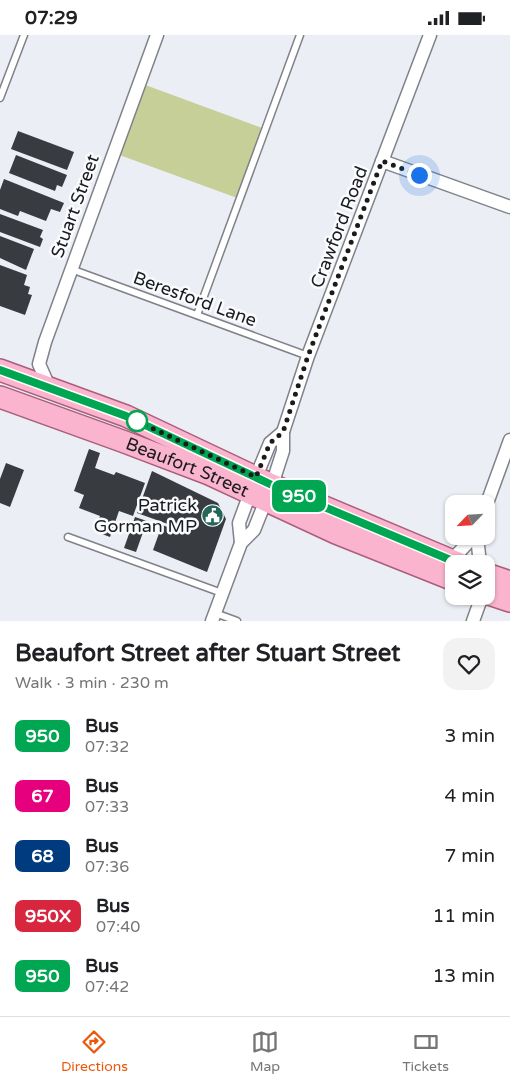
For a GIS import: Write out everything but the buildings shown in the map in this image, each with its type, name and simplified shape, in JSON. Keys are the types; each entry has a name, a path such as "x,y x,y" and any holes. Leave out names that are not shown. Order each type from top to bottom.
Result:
{"main road":[{"name":"Beaufort Street","path":"0,370 126,416 261,489 445,564"},
{"name":"Beaufort Street","path":"0,397 209,475 261,489"},
{"path":"495,576 510,582"},
{"path":"495,596 510,601"}],"street":[{"name":"Stuart Street","path":"50,389 38,364 157,35"},
{"name":"Crawford Road","path":"214,617 241,543 254,530 261,489 283,451 283,432 308,356 430,35"},
{"path":"382,161 510,207"},
{"path":"490,495 510,441"},
{"path":"473,621 479,605"}],"lane":[{"path":"0,98 24,35"},
{"path":"197,315 300,35"},
{"name":"Beresford Lane","path":"71,269 308,356"},
{"path":"68,537 222,593"},
{"path":"214,617 237,621"}],"green space":[{"path":"140,83 265,129 240,199 114,153"}],"bus line":[{"name":"950","path":"0,370 126,416 272,485 445,558"}],"place":[{"name":"Patrick Gorman MP","path":"213,515"}],"route":[{"path":"137,421 256,477 270,443 283,432 308,356 382,161 419,175"}]}
